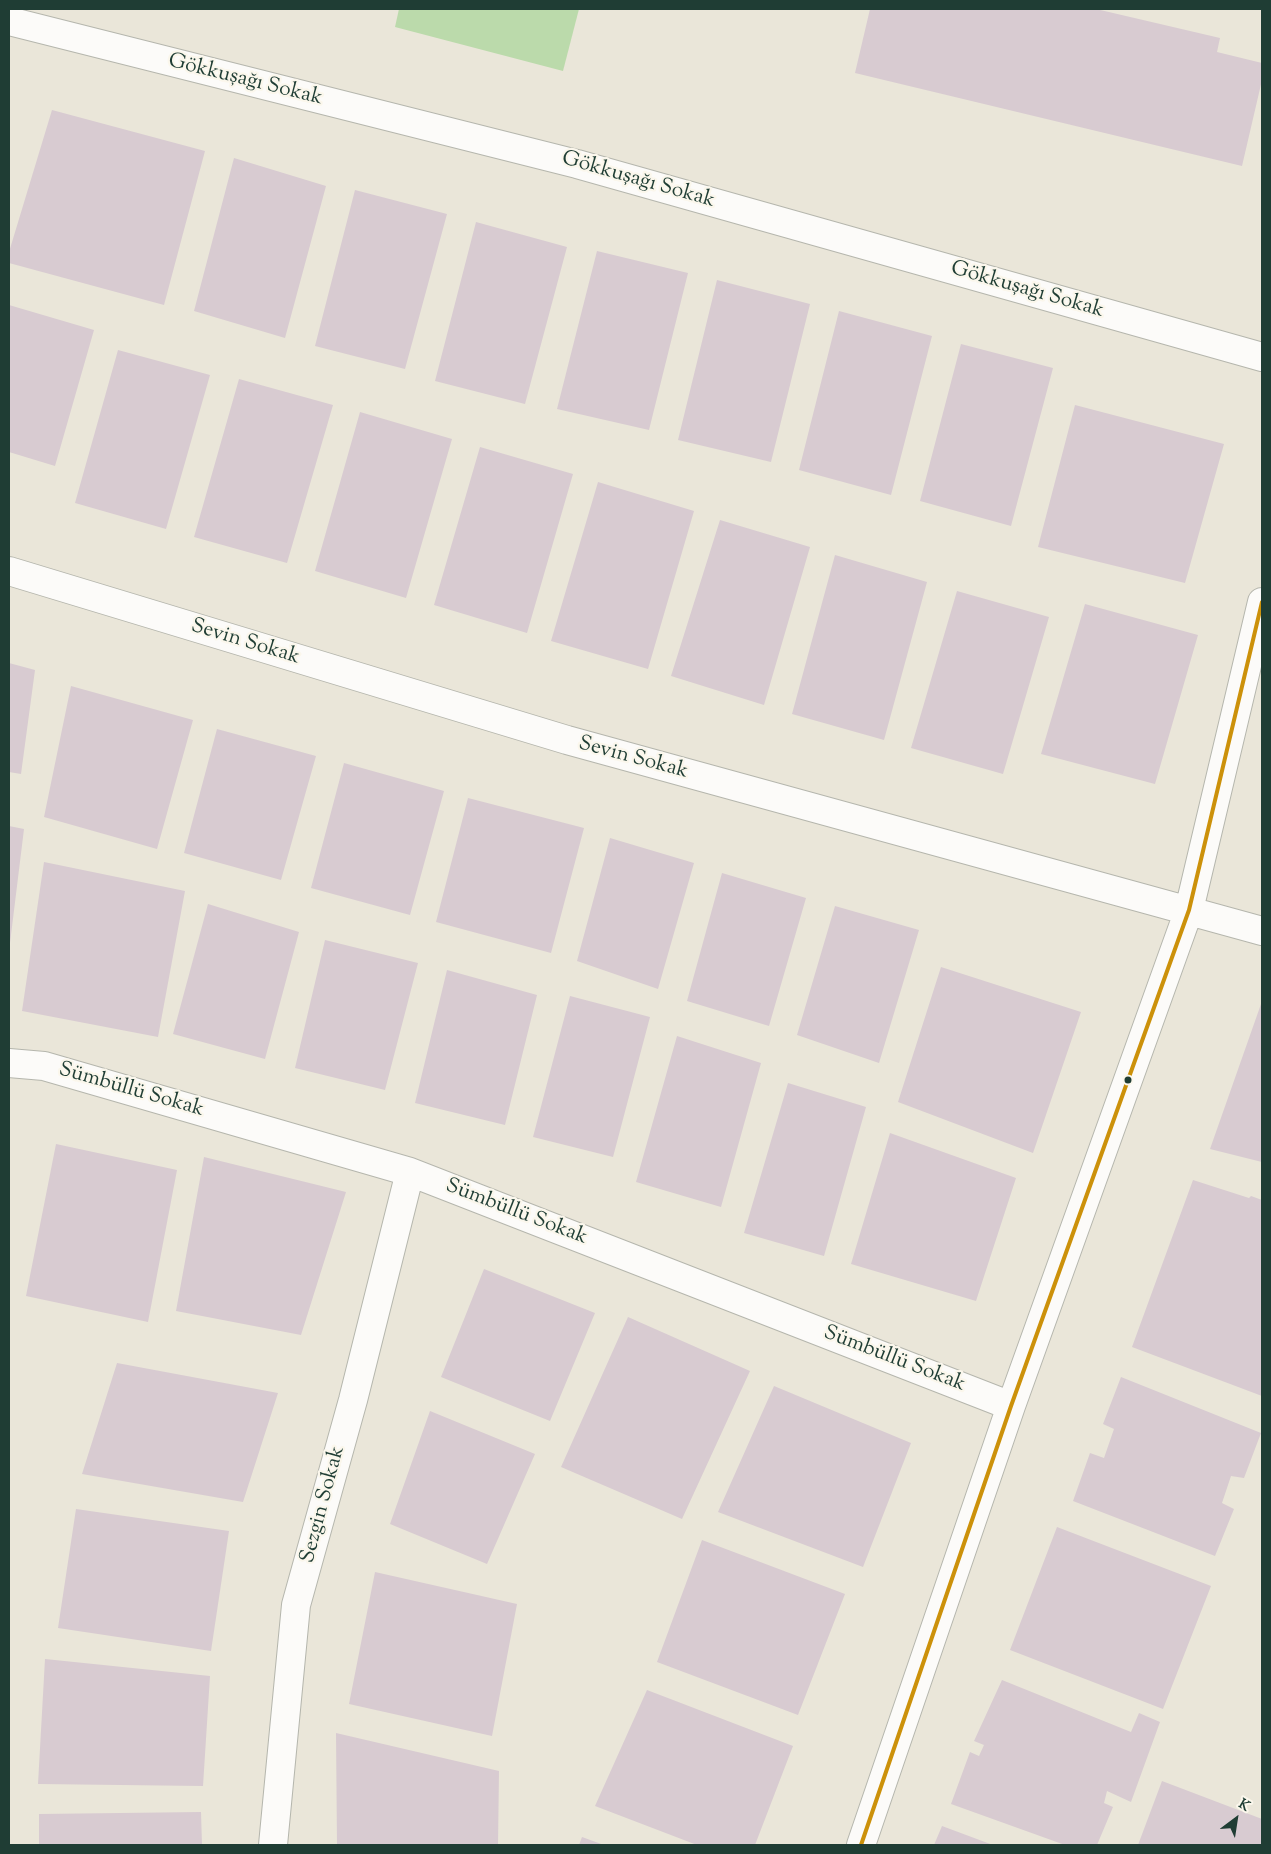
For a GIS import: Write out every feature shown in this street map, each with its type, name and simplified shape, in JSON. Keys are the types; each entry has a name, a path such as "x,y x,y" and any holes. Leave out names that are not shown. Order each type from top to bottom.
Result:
{"street":[{"name":"Gökkuşağı Sokak","path":"9,21 577,164 1262,357"},
{"name":"Sevin Sokak","path":"9,571 567,740 1188,910 1262,932"},
{"path":"861,1845 1011,1406 1188,910 1262,602"},
{"name":"Sümbüllü Sokak","path":"9,1063 44,1066 410,1172 1011,1406"},
{"name":"Sezgin Sokak","path":"273,1845 296,1605 353,1400 410,1172"}],"green space":[{"path":"399,9 579,9 563,71 395,27"}],"building":[{"path":"870,9 1096,9 1220,38 1217,52 1262,63 1262,80 1242,166 855,73"},
{"path":"52,110 205,151 164,305 9,263 9,252"},
{"path":"234,158 326,186 285,338 194,311"},
{"path":"355,190 447,214 405,369 315,346"},
{"path":"476,222 567,247 525,404 435,381"},
{"path":"597,251 688,273 649,430 557,409"},
{"path":"717,280 810,304 771,462 678,440"},
{"path":"9,305 94,330 55,466 9,452"},
{"path":"839,311 932,336 891,495 799,470"},
{"path":"961,344 1053,368 1011,526 920,501"},
{"path":"118,350 210,375 166,529 75,503"},
{"path":"239,379 333,405 287,563 194,537"},
{"path":"1075,405 1224,444 1185,583 1038,547"},
{"path":"360,412 452,439 406,598 315,571"},
{"path":"480,447 573,474 527,633 434,605"},
{"path":"598,482 694,511 648,669 551,641"},
{"path":"720,520 810,547 764,705 671,676"},
{"path":"835,555 927,582 884,740 792,714"},
{"path":"957,591 1049,617 1003,774 911,748"},
{"path":"1085,604 1198,635 1155,784 1041,754"},
{"path":"9,663 35,670 21,774 9,772"},
{"path":"71,686 193,720 157,849 44,817"},
{"path":"217,729 316,756 281,880 184,853"},
{"path":"344,763 444,791 410,915 311,888"},
{"path":"468,798 584,828 551,953 436,922"},
{"path":"9,826 24,829 10,943 9,943"},
{"path":"610,838 694,863 658,989 577,961"},
{"path":"44,862 185,891 158,1037 22,1011"},
{"path":"722,873 806,898 769,1026 687,1001"},
{"path":"208,904 299,932 265,1059 173,1034"},
{"path":"835,906 919,930 879,1063 797,1035"},
{"path":"325,940 418,963 385,1090 295,1068"},
{"path":"941,967 1081,1012 1033,1153 898,1102"},
{"path":"447,970 537,995 505,1125 415,1103"},
{"path":"570,996 650,1017 613,1157 533,1137"},
{"path":"1262,1004 1262,1162 1210,1149"},
{"path":"677,1036 761,1063 721,1207 636,1182"},
{"path":"788,1083 866,1107 824,1256 744,1233"},
{"path":"890,1133 1016,1178 976,1301 851,1264"},
{"path":"56,1144 177,1170 148,1322 26,1296"},
{"path":"204,1157 346,1192 301,1335 176,1311"},
{"path":"1193,1180 1249,1198 1251,1196 1262,1200 1262,1396 1132,1347"},
{"path":"484,1269 595,1313 550,1421 441,1377"},
{"path":"628,1317 750,1371 682,1519 561,1467"},
{"path":"117,1363 278,1393 243,1502 82,1474"},
{"path":"1121,1377 1261,1433 1244,1478 1231,1476 1222,1503 1234,1509 1215,1556 1073,1501 1090,1453 1104,1458 1114,1429 1103,1424"},
{"path":"774,1386 911,1443 863,1567 718,1512"},
{"path":"430,1411 535,1454 487,1564 390,1524"},
{"path":"76,1509 229,1531 211,1651 58,1628"},
{"path":"1057,1527 1211,1586 1163,1709 1010,1650"},
{"path":"702,1540 845,1594 798,1715 657,1662"},
{"path":"375,1572 517,1604 492,1736 349,1704"},
{"path":"45,1659 210,1676 203,1786 38,1784"},
{"path":"1002,1680 1131,1732 1139,1713 1160,1722 1131,1802 1107,1791 1104,1803 1113,1807 1097,1845 1065,1845 951,1804 970,1752 979,1756 984,1745 974,1741"},
{"path":"647,1690 793,1746 755,1845 697,1845 595,1806"},
{"path":"336,1733 499,1771 498,1845 337,1845"},
{"path":"1162,1781 1262,1819 1262,1845 1138,1845"},
{"path":"201,1812 202,1845 39,1845 39,1814"},
{"path":"942,1826 993,1845 934,1845"},
{"path":"582,1837 604,1845 579,1845"}],"transit line":[{"path":"861,1845 1011,1406 1189,910 1262,602"}]}
